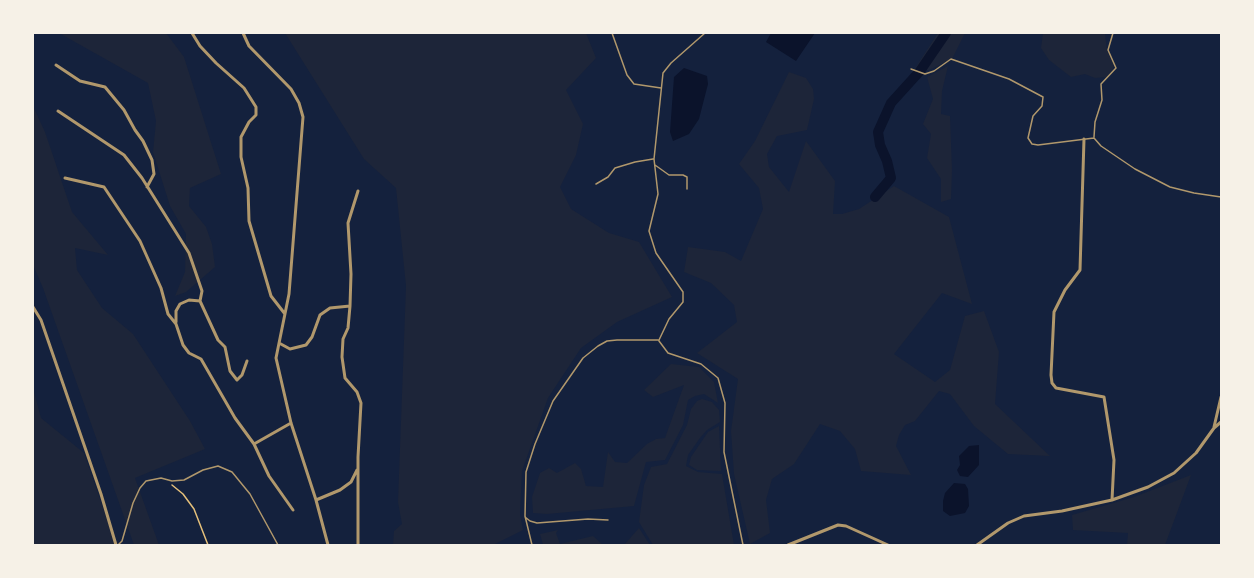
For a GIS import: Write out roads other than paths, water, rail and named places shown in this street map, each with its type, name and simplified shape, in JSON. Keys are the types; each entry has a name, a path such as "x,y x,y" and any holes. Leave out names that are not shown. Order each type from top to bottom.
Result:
{"street":[{"path":"192,33 200,46 216,63 244,88 256,107 256,115 249,122 241,137 241,157 248,188 249,221 272,296 285,314"},
{"path":"243,33 249,46 291,89 299,103 303,117 290,283 276,358 291,423 328,545"},
{"path":"56,65 80,81 105,87 124,110 144,141 152,160 154,174 147,187"},
{"path":"58,111 124,155 189,253 202,291 200,301 218,340 225,347 230,371 237,380 242,375 247,361"},
{"path":"1084,139 1080,270 1065,290 1054,312 1051,375 1056,388 1104,397 1114,460 1112,500"},
{"path":"65,178 104,188 140,241 161,288 168,314 176,324"},
{"path":"358,191 348,223 350,306 348,328 343,339 342,357 345,378 357,392 361,403 358,545"},
{"path":"200,301 189,300 180,304 176,311 176,324 183,345 189,353 201,359 235,418 254,444 269,476 293,510"},
{"path":"279,343 290,349 298,349 306,345 312,338 320,315 330,308 350,306"},
{"path":"33,307 41,320 117,545"},
{"path":"1214,428 1221,397"},
{"path":"976,545 1008,523 1024,516 1062,511 1112,500 1148,487 1174,473 1196,453 1221,422"},
{"path":"254,444 291,423"},
{"path":"316,500 346,486 351,482 358,468"},
{"path":"788,545 838,525 846,526 888,545"}],"lane":[{"path":"612,33 627,75 634,84 661,88"},
{"path":"659,340 669,319 683,302 683,292 656,253 650,231 658,194 654,159 663,74 671,63 705,33"},
{"path":"1113,33 1108,50 1116,68 1101,84 1103,98 1095,122 1094,138 1101,146 1135,169 1170,187 1221,196"},
{"path":"912,69 925,74 934,71 951,59 1009,79 1042,97 1042,106 1033,116 1028,138 1032,144 1094,138"},
{"path":"596,184 608,177 615,168 654,159"},
{"path":"654,165 669,175 687,177 687,189"},
{"path":"532,545 525,516 526,472 553,401 583,358 608,341 659,340"},
{"path":"659,340 668,353 701,364 718,378 725,403 724,452 743,545"},
{"path":"117,545 122,541 133,503 146,481 161,478 172,481 184,480 203,470 218,466 232,472 256,504 278,545"},
{"path":"525,516 537,524 588,519 608,520"}],"waterway":[{"path":"875,197 891,178 878,132 891,103 920,71 946,33"}]}
